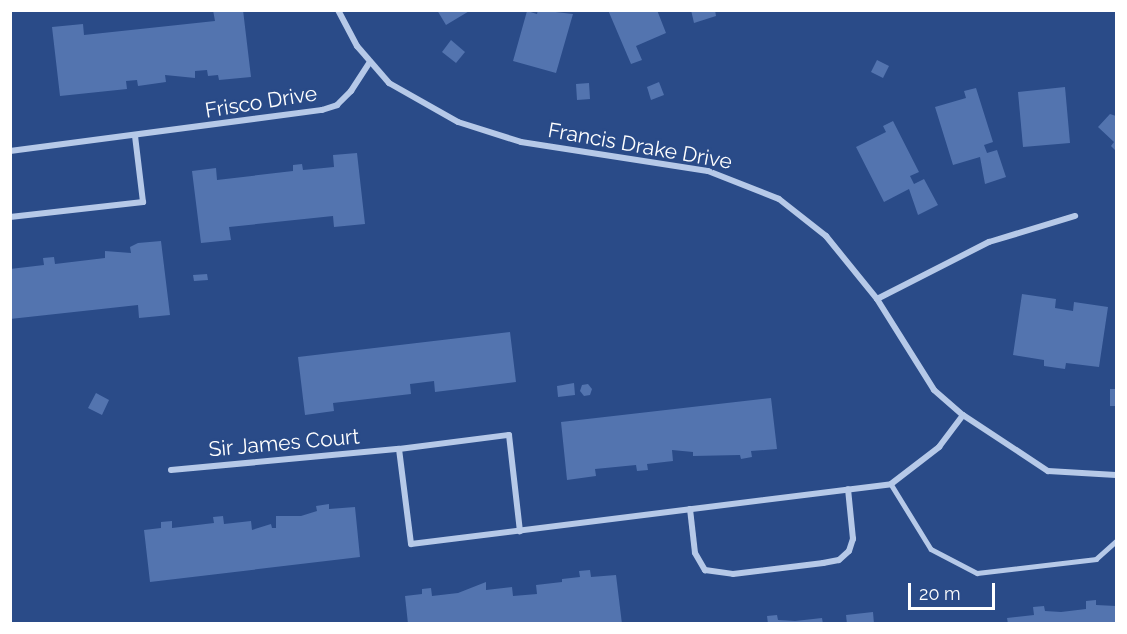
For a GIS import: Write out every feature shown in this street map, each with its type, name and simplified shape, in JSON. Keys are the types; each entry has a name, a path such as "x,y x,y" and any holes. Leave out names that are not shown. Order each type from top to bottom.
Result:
{"street":[{"name":"Francis Drake Drive","path":"338,10 370,62 389,83 416,101 486,134 578,152 708,171 761,190 826,236 877,299 934,390 963,415 1048,471 1116,475"},
{"name":"Frisco Drive","path":"10,151 322,110 337,105 351,91 370,62"},
{"path":"10,217 143,202 135,136"},
{"path":"877,299 989,242 1075,216"},
{"path":"399,449 411,544 891,484 939,447 963,415"},
{"name":"Sir James Court","path":"171,470 399,449 509,435 520,531"},
{"path":"690,509 694,553 705,570 733,574 823,563 839,560 849,551 853,539 848,489"}],"lane":[{"path":"891,484 931,549 977,573 1096,559 1116,541"}],"building":[{"path":"213,10 243,10 251,77 219,80 218,75 208,76 207,70 195,71 195,78 165,75 166,82 138,86 137,80 126,81 127,89 60,96 52,27 83,24 84,35 215,21"},
{"path":"437,10 471,10 446,25"},
{"path":"538,10 573,14 556,73 513,61 527,11 537,14"},
{"path":"608,10 657,10 666,33 636,46 642,60 631,64"},
{"path":"691,10 715,10 716,16 694,23"},
{"path":"451,40 465,52 456,63 442,52"},
{"path":"877,60 889,66 883,78 871,72"},
{"path":"659,82 664,95 651,100 647,87"},
{"path":"589,83 590,99 577,100 576,84"},
{"path":"1065,87 1070,143 1023,147 1018,92"},
{"path":"976,88 993,142 984,145 987,153 997,150 1006,177 985,184 980,157 953,165 935,107 966,98 964,91"},
{"path":"1110,114 1116,116 1116,151 1111,146 1114,142 1098,127"},
{"path":"893,121 919,172 910,176 914,184 924,179 938,205 918,215 909,189 884,202 856,147 886,132 883,126"},
{"path":"357,153 365,224 334,227 333,216 229,227 231,240 201,243 192,171 216,168 217,180 293,171 293,165 302,164 303,170 334,167 333,155"},
{"path":"161,241 170,315 139,318 138,305 10,319 10,269 44,265 43,258 54,257 55,264 105,258 105,251 131,253 130,247 138,243"},
{"path":"207,274 208,280 194,281 193,275"},
{"path":"1022,294 1056,299 1055,308 1073,311 1074,302 1108,307 1099,367 1066,363 1065,369 1044,366 1044,360 1013,355"},
{"path":"510,332 516,382 435,392 434,381 410,384 411,394 333,403 334,411 305,415 298,357"},
{"path":"574,383 575,395 558,397 557,386"},
{"path":"588,384 592,389 590,395 584,396 580,391 582,385"},
{"path":"1110,389 1116,389 1116,406 1110,406"},
{"path":"96,393 109,400 102,415 88,408"},
{"path":"771,398 777,449 751,451 752,457 741,459 740,455 693,456 693,452 672,450 673,461 647,464 648,470 637,471 636,465 595,469 596,476 567,480 561,422"},
{"path":"329,504 329,509 355,507 360,557 150,582 144,530 161,528 161,522 172,521 172,528 214,523 213,517 223,516 224,524 251,521 252,530 271,524 272,528 276,528 276,516 301,516 317,511 316,506"},
{"path":"590,570 591,577 616,575 622,624 408,624 405,596 422,594 422,589 431,588 432,596 458,593 486,582 486,590 512,587 513,596 537,594 536,585 580,577 579,571"},
{"path":"1096,600 1096,605 1116,606 1116,624 1008,624 1007,618 1034,615 1033,607 1044,606 1045,611 1061,612 1086,609 1086,601"},
{"path":"873,612 874,624 847,624 846,615"},
{"path":"777,615 778,620 822,618 823,624 768,624 767,616"}]}
